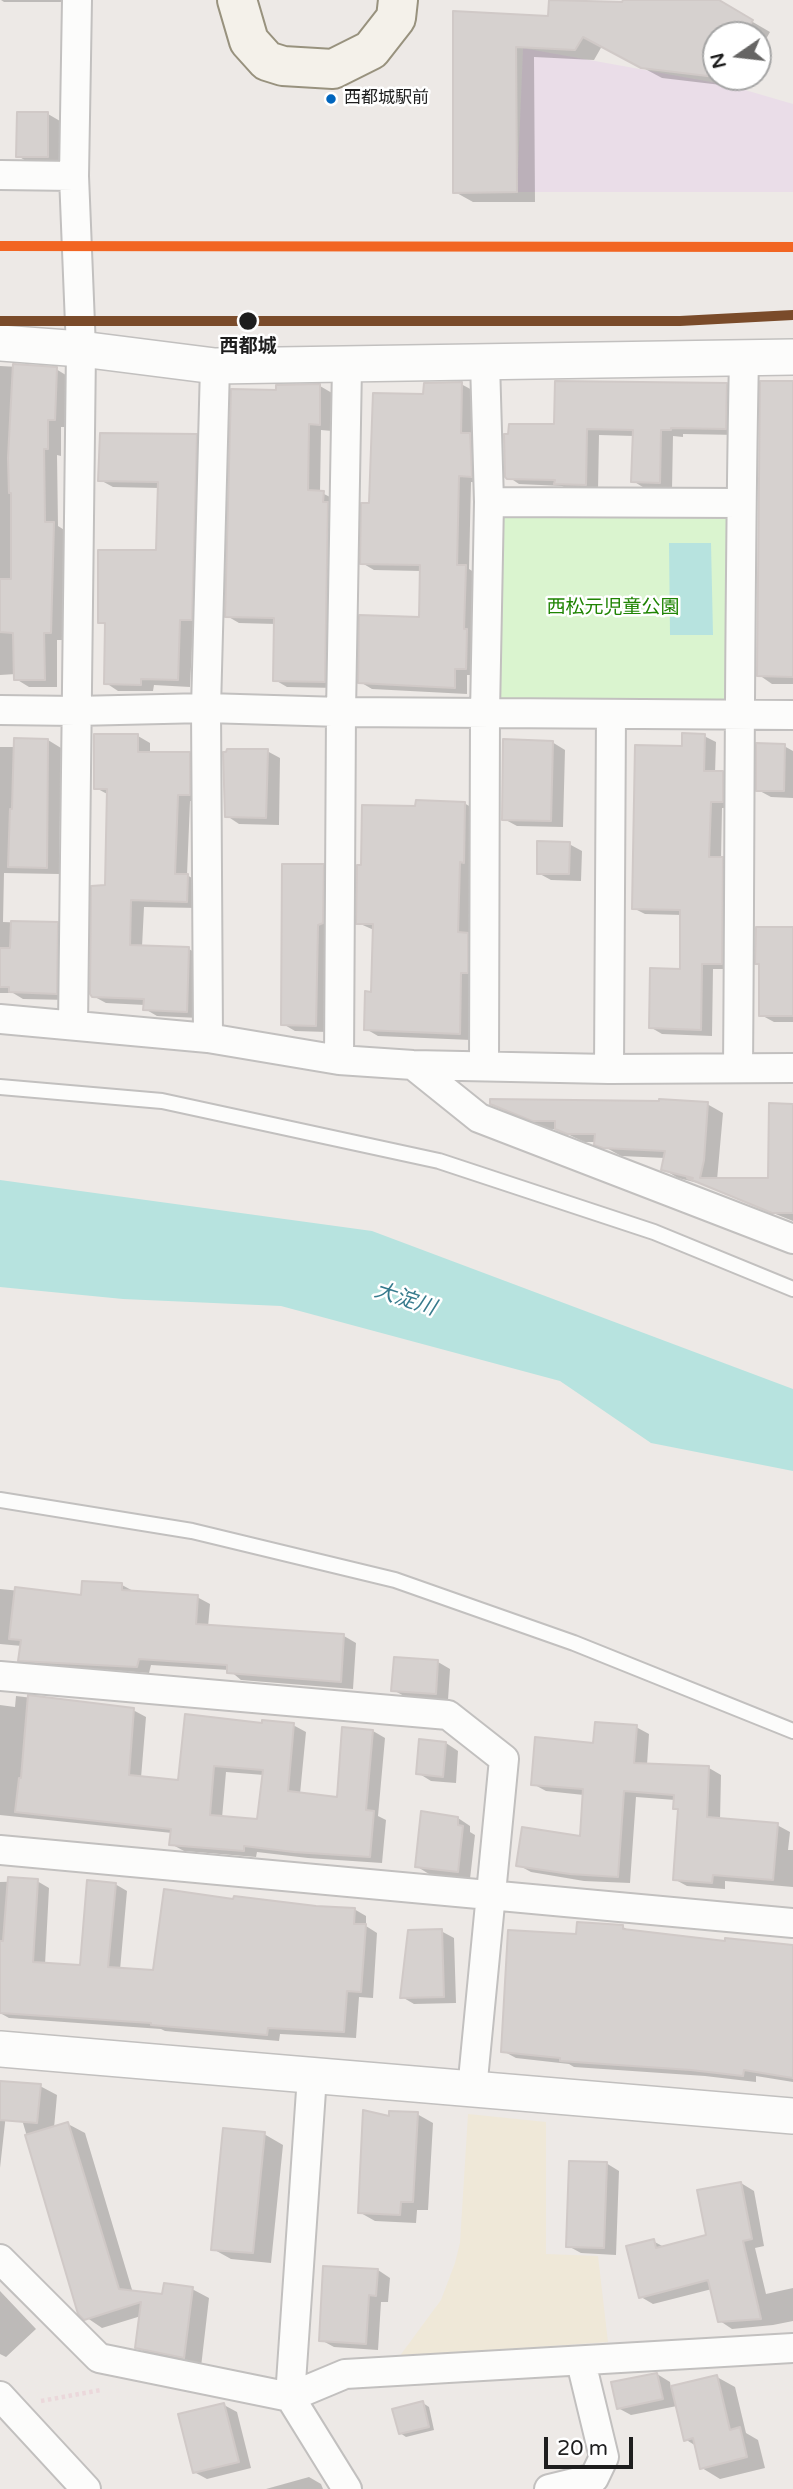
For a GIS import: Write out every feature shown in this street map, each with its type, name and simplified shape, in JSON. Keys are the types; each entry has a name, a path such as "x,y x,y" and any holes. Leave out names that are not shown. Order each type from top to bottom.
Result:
{"main road":[{"path":"237,0 249,41 267,61 283,66 333,69 371,50 396,18 398,0"}],"street":[{"path":"73,1025 81,349 74,176 77,0"},
{"path":"0,175 74,176"},
{"path":"0,343 81,349 215,366 793,357"},
{"path":"738,1068 744,359"},
{"path":"484,1065 485,713 489,502 485,362"},
{"path":"339,1060 347,365"},
{"path":"208,1038 206,708 215,366"},
{"path":"489,502 741,503"},
{"path":"0,710 76,712 206,708 341,712 793,715"},
{"path":"609,1069 611,714"},
{"path":"0,1019 208,1038 339,1060 413,1065 609,1069 793,1068"},
{"path":"413,1065 479,1118 793,1238"},
{"path":"0,1676 448,1715 504,1759 472,2090"},
{"path":"0,1850 793,1923"},
{"path":"0,2049 793,2116"},
{"path":"312,2076 290,2397 347,2489"},
{"path":"0,2259 99,2358 290,2397 345,2374 793,2348"},
{"path":"550,2489 594,2478 604,2457 581,2362"},
{"path":"5,2401 86,2489"}],"lane":[{"path":"0,1087 162,1101 439,1161 654,1232 793,1289"},
{"path":"0,1500 192,1531 395,1580 574,1643 793,1731"}],"path":[{"path":"5,2401 114,2388"}],"shaded area":[{"path":"523,48 702,80 702,91 749,91 793,104 793,192 517,192"},
{"path":"468,2114 546,2122 546,2254 598,2256 608,2342 399,2357 441,2300 455,2263 460,2243"}],"green space":[{"name":"西松元児童公園","path":"489,502 741,503 742,715 485,713"}],"water":[{"path":"669,543 711,543 713,635 670,635"},
{"name":"大淀川","path":"0,1180 372,1231 793,1389 793,1471 651,1443 560,1381 281,1306 123,1299 0,1287"}],"building":[{"path":"549,0 719,0 753,20 702,21 702,75 641,68 583,37 575,50 516,47 517,192 453,193 453,11 548,16"},
{"path":"17,112 48,112 48,157 16,157"},
{"path":"13,364 57,367 55,420 48,420 48,449 44,449 45,522 54,522 51,633 44,633 45,680 14,680 13,633 0,632 0,579 11,579 11,493 8,458"},
{"path":"555,381 727,383 726,429 661,430 660,483 631,482 633,430 587,429 586,485 554,484 555,480 507,479 504,434 508,434 509,424 554,424"},
{"path":"760,381 793,381 793,677 757,676"},
{"path":"462,382 461,433 470,433 472,477 459,476 457,565 466,565 466,669 455,669 455,688 358,683 359,615 419,617 420,565 360,564 361,503 369,503 373,393 423,394 424,383"},
{"path":"320,384 320,425 309,424 308,490 324,491 323,502 328,502 325,682 273,681 274,618 225,617 231,389 276,390 276,385"},
{"path":"100,433 197,434 192,620 180,620 178,680 141,679 141,685 104,684 105,623 98,623 98,550 156,550 158,482 98,481"},
{"path":"682,733 705,734 704,771 723,771 723,802 711,802 709,857 723,857 722,964 702,964 701,1030 649,1028 650,968 680,969 680,910 632,909 635,745 682,746"},
{"path":"94,734 138,734 138,752 190,752 190,795 178,795 175,874 188,874 187,902 131,900 130,945 189,947 187,1012 143,1010 144,999 92,997 90,994 91,886 105,885 107,789 94,789"},
{"path":"14,738 48,739 47,868 8,867"},
{"path":"503,739 553,741 551,821 502,820"},
{"path":"756,743 785,744 784,791 756,791"},
{"path":"227,749 268,749 266,818 225,817 223,752"},
{"path":"416,800 465,802 464,863 460,862 458,932 468,933 468,973 461,973 460,1034 364,1030 365,991 371,992 373,924 356,924 362,805 415,806"},
{"path":"537,841 570,842 569,874 537,874"},
{"path":"282,864 324,864 323,923 318,925 316,1026 281,1025"},
{"path":"11,921 58,922 57,994 9,992 9,987 0,987 0,948 10,948"},
{"path":"756,927 793,927 793,1016 759,1016 759,964 755,964"},
{"path":"490,1099 659,1099 708,1102 700,1178 768,1178 769,1103 793,1104 793,1213 772,1213 687,1178 693,1178 661,1170 665,1151 603,1148 594,1145 595,1134 567,1134 555,1129 555,1121 532,1121 490,1104"},
{"path":"82,1581 122,1583 122,1590 198,1595 196,1624 344,1634 341,1682 227,1673 227,1665 139,1659 137,1667 18,1661 21,1640 9,1639 15,1587 81,1595"},
{"path":"394,1657 438,1660 436,1694 391,1691"},
{"path":"28,1695 134,1708 129,1775 178,1780 185,1714 262,1723 262,1720 294,1723 288,1791 337,1797 342,1727 373,1730 366,1810 374,1811 370,1857 244,1846 244,1851 169,1845 171,1829 15,1812 21,1778","holes":["214,1766 263,1770 257,1819 210,1815"]},
{"path":"595,1722 637,1725 634,1763 709,1766 707,1817 778,1823 773,1880 713,1875 712,1883 673,1880 678,1809 673,1809 674,1795 624,1791 618,1877 570,1874 516,1866 522,1827 580,1836 583,1789 531,1785 535,1737 593,1743"},
{"path":"419,1739 446,1742 443,1777 416,1774"},
{"path":"421,1811 458,1817 458,1825 463,1826 458,1872 415,1867"},
{"path":"8,1877 38,1879 33,1962 80,1965 87,1880 116,1883 108,1967 153,1970 164,1889 233,1899 234,1896 355,1908 354,1924 366,1924 361,1992 347,1991 344,2032 268,2028 267,2035 151,2023 0,2013 0,1941 3,1941"},
{"path":"577,1922 623,1925 623,1929 725,1941 725,1938 793,1945 793,2078 744,2070 743,2076 560,2061 560,2058 501,2052 508,1930 576,1934"},
{"path":"442,1929 444,1997 400,1998 408,1930"},
{"path":"0,2081 41,2084 37,2123 0,2120"},
{"path":"363,2110 389,2116 389,2111 418,2112 413,2202 401,2202 400,2215 358,2213"},
{"path":"68,2122 119,2289 162,2294 164,2283 193,2287 184,2358 135,2348 141,2302 84,2320 78,2314 25,2135"},
{"path":"223,2128 265,2132 253,2253 211,2250"},
{"path":"569,2161 607,2162 604,2248 566,2247"},
{"path":"741,2182 752,2239 743,2241 761,2319 718,2322 708,2280 639,2298 626,2246 654,2239 656,2248 706,2235 697,2190"},
{"path":"323,2266 378,2269 376,2296 369,2295 366,2344 319,2341"},
{"path":"657,2373 663,2399 617,2409 611,2382"},
{"path":"717,2375 730,2430 740,2427 747,2457 700,2469 693,2438 684,2441 671,2386"},
{"path":"423,2401 429,2427 399,2434 392,2409"},
{"path":"224,2403 239,2462 193,2473 178,2414"}],"transit line":[{"path":"0,246 793,247"},
{"path":"0,321 680,321 793,315"}],"place":[{"name":"西都城駅前","path":"331,99"},
{"name":"西都城","path":"248,321"}]}
